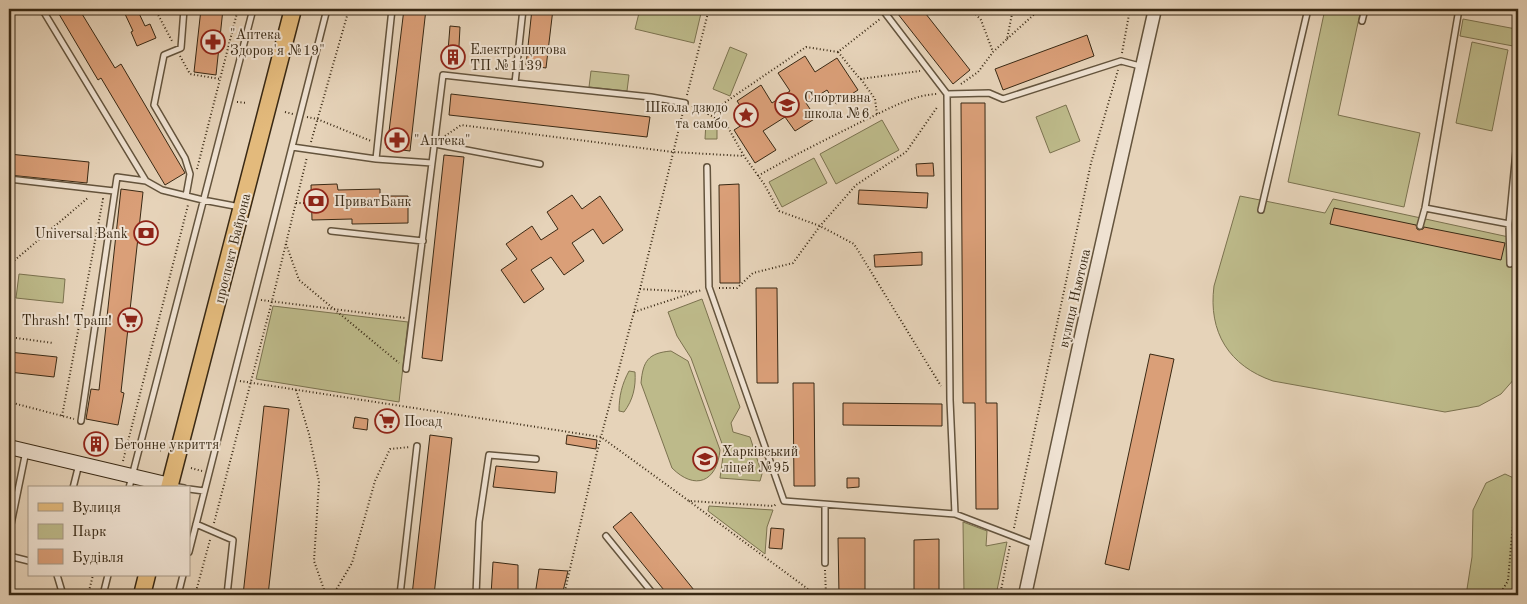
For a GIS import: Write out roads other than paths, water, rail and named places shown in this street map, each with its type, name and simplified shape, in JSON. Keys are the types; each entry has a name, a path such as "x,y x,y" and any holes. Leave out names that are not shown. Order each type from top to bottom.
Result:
{"main road":[{"name":"проспект Байрона","path":"174,486 242,207 293,9"},
{"path":"9,446 79,464 130,482 165,486"},
{"path":"142,595 147,576"}],"street":[{"name":"вулиця Ньютона","path":"1025,595 1155,9"}],"lane":[{"path":"42,9 146,182"},
{"path":"184,9 181,48 164,55 154,105 190,174 188,197"},
{"path":"130,482 253,9"},
{"path":"190,548 327,9"},
{"path":"376,159 392,9"},
{"path":"515,83 523,9"},
{"path":"882,9 947,94 950,400 955,514"},
{"path":"1261,210 1308,9"},
{"path":"1362,20 1365,9"},
{"path":"1420,226 1459,9"},
{"path":"947,94 989,93 1003,100 1121,61 1143,67"},
{"path":"406,369 442,75 651,97 685,103"},
{"path":"1510,264 1508,224 1518,131"},
{"path":"435,144 540,164"},
{"path":"292,147 376,159 432,163"},
{"path":"707,167 709,288 784,502 955,514 1037,545"},
{"path":"81,421 117,177 146,182 162,190 188,197 242,207"},
{"path":"9,179 114,191"},
{"path":"1424,208 1508,224"},
{"path":"332,232 423,241"},
{"path":"400,595 417,446"},
{"path":"9,534 26,451"},
{"path":"476,595 479,522 489,455 536,459"},
{"path":"74,486 79,464"},
{"path":"190,489 204,491"},
{"path":"825,504 825,563"},
{"path":"196,524 233,540 227,595"},
{"path":"606,536 654,595"},
{"path":"9,556 28,560"},
{"path":"57,576 63,595"},
{"path":"103,595 108,576"},
{"path":"178,595 183,576"}],"place":[{"name":"\"Аптека Здоров'я №19\"","path":"213,42"},
{"name":"Електрощитова ТП №1139","path":"453,57"},
{"name":"Спортивна школа №6","path":"787,105"},
{"name":"Школа дзюдо та самбо","path":"746,115"},
{"name":"\"Аптека\"","path":"397,140"},
{"name":"ПриватБанк","path":"316,201"},
{"name":"Universal Bank","path":"146,233"},
{"name":"Thrash! Траш!","path":"130,320"},
{"name":"Посад","path":"387,421"},
{"name":"Бетонне укриття","path":"96,444"},
{"name":"Харківський ліцей №95","path":"705,459"}]}
